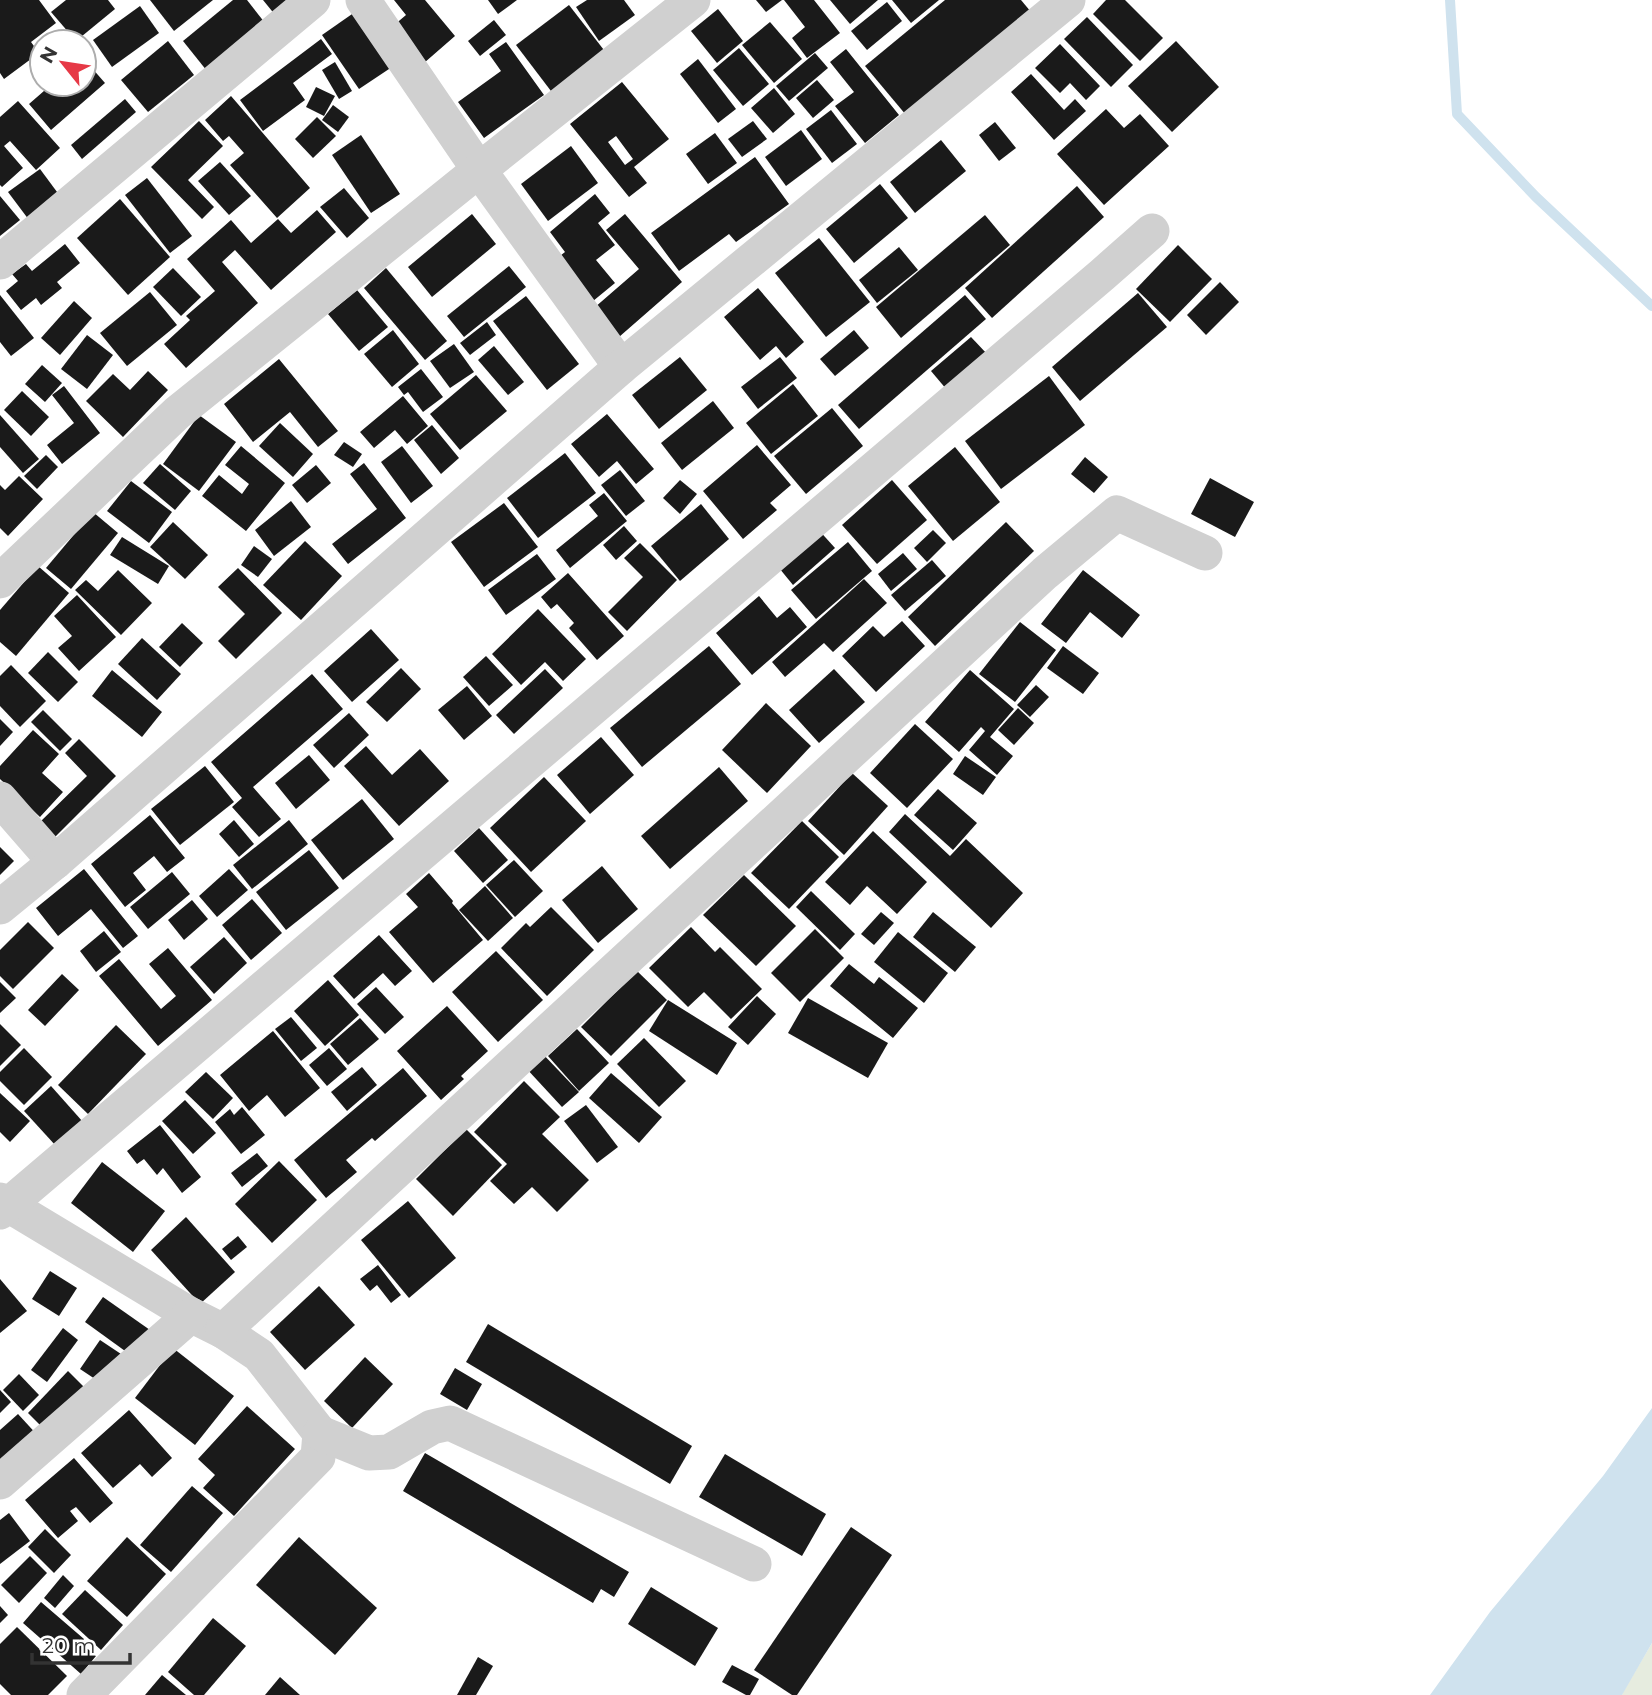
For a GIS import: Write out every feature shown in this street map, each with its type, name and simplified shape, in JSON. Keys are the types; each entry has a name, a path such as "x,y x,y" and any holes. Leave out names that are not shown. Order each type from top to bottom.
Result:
{"street":[{"path":"0,262 313,0"},
{"path":"363,0 479,170 621,367"},
{"path":"0,581 177,413 693,0"},
{"path":"0,907 55,862 621,367 1068,0"},
{"path":"754,1564 450,1423 432,1427 388,1452 369,1453 320,1433 259,1355 223,1331 3,1206 1092,284 1152,230"},
{"path":"223,1331 1045,573 1116,513 1205,552"},
{"path":"0,799 55,862"},
{"path":"0,1482 191,1315"},
{"path":"84,1695 318,1457 320,1433"}],"shaded area":[{"path":"1652,1643 1652,1695 1622,1695 1623,1692"}],"water":[{"path":"1652,1408 1652,1643 1622,1695 1430,1695 1490,1612 1603,1476"}],"building":[{"path":"0,0 39,0 56,23 49,28 28,28 28,61 4,79 0,73"},
{"path":"66,0 108,0 115,9 92,28 65,28 51,12"},
{"path":"150,0 213,0 174,31"},
{"path":"233,0 247,0 265,23 207,71 183,41"},
{"path":"263,0 295,0 276,16"},
{"path":"394,0 425,0 455,36 424,63 393,26 406,15"},
{"path":"488,0 517,0 498,14"},
{"path":"587,0 624,0 635,15 599,41 576,7"},
{"path":"756,0 782,0 766,12"},
{"path":"784,0 814,0 840,33 807,58 792,38 805,27"},
{"path":"830,0 878,0 850,24"},
{"path":"892,0 939,0 911,23"},
{"path":"945,0 1021,0 1031,12 906,115 865,66"},
{"path":"1106,0 1125,0 1163,38 1140,61 1093,14"},
{"path":"887,2 902,21 867,50 851,31"},
{"path":"569,5 607,54 554,95 516,45"},
{"path":"140,6 159,33 112,67 98,47 98,36"},
{"path":"718,9 743,41 717,63 691,31"},
{"path":"355,12 392,67 359,89 322,35"},
{"path":"1087,17 1133,65 1111,87 1064,39"},
{"path":"494,20 506,35 480,56 468,41"},
{"path":"770,22 802,59 774,83 742,45"},
{"path":"321,39 332,54 293,83 305,100 263,131 240,100"},
{"path":"168,41 194,75 148,112 121,80"},
{"path":"1176,41 1219,87 1172,132 1128,86"},
{"path":"506,42 544,95 484,138 458,102 501,71 489,54"},
{"path":"1060,44 1100,86 1086,100 1070,83 1060,93 1035,68"},
{"path":"739,48 769,84 743,106 713,70"},
{"path":"846,49 899,115 865,143 835,106 854,92 830,62"},
{"path":"815,53 828,68 789,101 776,86"},
{"path":"698,59 736,109 718,123 680,74"},
{"path":"335,62 352,91 339,99 322,70"},
{"path":"1031,74 1064,110 1075,99 1086,111 1054,140 1011,92"},
{"path":"98,75 105,83 98,89"},
{"path":"817,80 834,100 813,118 796,98"},
{"path":"622,82 669,139 634,167 647,183 629,197 570,124","holes":["616,136 633,159 625,165 608,142"]},
{"path":"316,87 335,96 324,116 306,107"},
{"path":"774,88 795,114 773,133 751,108"},
{"path":"231,96 310,188 277,218 230,165 244,153 229,136 223,141 205,120"},
{"path":"36,98 88,98 51,130 29,104"},
{"path":"125,99 136,112 82,159 71,145"},
{"path":"18,101 60,148 36,170 10,141 4,146 23,168 2,187 0,117"},
{"path":"333,105 349,117 338,132 322,120"},
{"path":"1106,109 1124,128 1140,114 1169,146 1104,205 1057,154"},
{"path":"831,110 857,144 832,163 806,129"},
{"path":"317,117 336,136 313,158 295,139"},
{"path":"199,121 223,146 188,180 214,207 202,219 151,167"},
{"path":"753,121 767,139 742,157 728,139"},
{"path":"995,122 1016,148 999,161 979,135"},
{"path":"801,130 822,159 786,186 765,157"},
{"path":"715,133 737,163 708,184 686,154"},
{"path":"361,135 400,194 371,213 332,155"},
{"path":"941,140 966,171 915,213 890,182"},
{"path":"571,146 598,183 548,221 521,184"},
{"path":"755,157 789,204 736,242 729,234 679,271 651,233"},
{"path":"220,162 251,196 229,215 198,181"},
{"path":"40,169 60,196 29,220 8,192"},
{"path":"147,178 192,236 170,253 125,195"},
{"path":"880,184 908,218 854,263 826,229"},
{"path":"1077,186 1104,217 992,318 965,288"},
{"path":"344,188 369,218 347,238 320,207"},
{"path":"595,194 610,213 598,223 615,245 596,260 615,283 587,306 551,263 565,252 550,232"},
{"path":"0,196 20,220 0,236"},
{"path":"120,199 170,257 128,295 77,238"},
{"path":"317,210 336,232 271,290 235,250 222,262 258,303 186,368 164,344 190,320 186,316 215,291 187,259 231,220 251,243 278,219 291,233"},
{"path":"472,214 496,244 432,297 408,267"},
{"path":"625,214 682,282 619,337 594,308 639,269 606,230"},
{"path":"985,215 1010,245 901,338 876,307"},
{"path":"819,238 870,302 826,337 775,273"},
{"path":"65,244 80,263 57,282 62,288 41,305 36,298 21,310 6,291 18,281 12,274 26,264 32,271"},
{"path":"1178,245 1212,279 1170,322 1136,289"},
{"path":"899,247 918,270 877,303 859,280"},
{"path":"509,266 526,287 464,337 447,316"},
{"path":"173,268 201,297 181,316 153,287"},
{"path":"386,268 447,341 425,360 364,288"},
{"path":"1220,282 1239,302 1206,335 1187,315"},
{"path":"758,288 804,342 786,358 776,346 760,360 724,317"},
{"path":"357,290 388,327 359,351 328,314"},
{"path":"150,292 177,325 127,366 100,333"},
{"path":"1138,293 1167,327 1080,401 1052,367"},
{"path":"0,295 34,338 11,356 0,342"},
{"path":"965,295 986,319 859,429 838,405"},
{"path":"526,296 579,364 547,390 493,321"},
{"path":"74,301 92,318 60,355 41,338"},
{"path":"487,322 496,335 470,355 460,343"},
{"path":"393,330 419,364 392,387 364,354"},
{"path":"854,330 869,348 835,376 820,359"},
{"path":"87,335 113,355 87,389 61,369"},
{"path":"971,337 988,355 947,390 931,371"},
{"path":"454,344 474,372 450,388 430,361"},
{"path":"494,346 524,382 508,395 478,360"},
{"path":"680,357 707,390 659,429 632,395"},
{"path":"780,357 797,378 758,409 741,387"},
{"path":"279,359 338,431 318,447 290,412 253,442 224,404"},
{"path":"42,365 62,383 45,402 25,384"},
{"path":"421,369 443,397 423,412 408,392 404,395 398,387"},
{"path":"148,371 168,390 123,437 86,401 113,374 130,390"},
{"path":"476,375 507,411 460,450 430,414"},
{"path":"1049,376 1085,425 1001,489 965,441"},
{"path":"793,384 818,416 771,454 746,423"},
{"path":"64,386 100,433 62,464 47,445 74,423 52,395"},
{"path":"22,391 49,417 31,436 4,410"},
{"path":"403,396 428,426 407,444 395,430 374,448 360,432"},
{"path":"713,401 734,428 682,470 661,443"},
{"path":"832,408 863,446 806,494 774,456"},
{"path":"607,414 654,469 636,484 617,461 599,477 571,444"},
{"path":"0,415 39,459 23,473 0,447"},
{"path":"199,415 236,442 199,491 163,464"},
{"path":"280,423 313,454 293,477 259,446"},
{"path":"432,425 459,458 441,474 414,440"},
{"path":"344,442 362,454 353,467 334,455"},
{"path":"757,445 791,485 770,503 777,510 743,539 703,491"},
{"path":"241,446 285,483 246,531 202,496 219,475 242,494 249,484 225,465"},
{"path":"402,446 433,486 411,503 381,462"},
{"path":"955,447 1000,502 953,541 908,486"},
{"path":"565,453 596,493 538,538 507,498"},
{"path":"46,455 58,467 37,489 24,476"},
{"path":"1085,457 1108,477 1094,493 1071,474"},
{"path":"364,463 406,518 348,564 332,544 377,509 350,474"},
{"path":"160,464 191,491 175,510 143,483"},
{"path":"316,465 331,483 307,503 292,485"},
{"path":"620,470 645,501 626,516 601,485"},
{"path":"19,476 43,499 8,536 0,528 0,485 5,490"},
{"path":"1210,478 1254,502 1235,537 1191,514"},
{"path":"680,480 697,494 680,514 663,498"},
{"path":"892,480 927,520 877,564 842,525"},
{"path":"131,481 172,512 149,543 107,511"},
{"path":"604,493 627,521 570,568 556,550 598,516 589,505"},
{"path":"291,501 311,527 274,556 255,530"},
{"path":"504,503 538,547 484,587 451,542"},
{"path":"701,504 729,539 680,581 651,546"},
{"path":"93,512 118,533 71,589 46,568"},
{"path":"173,522 208,555 185,579 150,547"},
{"path":"1006,522 1034,551 935,646 908,617"},
{"path":"624,526 637,541 616,560 603,545"},
{"path":"816,527 835,548 793,585 775,563"},
{"path":"933,530 946,543 927,562 914,548"},
{"path":"122,537 169,566 158,584 110,555"},
{"path":"305,541 342,576 301,620 263,585"},
{"path":"848,542 872,571 816,619 791,590"},
{"path":"640,543 677,580 627,631 608,612 643,577 624,558"},
{"path":"254,546 272,559 258,577 241,565"},
{"path":"903,553 917,569 891,591 878,574"},
{"path":"537,554 556,579 506,615 488,590"},
{"path":"932,560 946,576 905,611 891,595"},
{"path":"38,566 69,593 16,656 0,642 0,610"},
{"path":"238,568 282,613 236,659 218,641 245,614 218,587"},
{"path":"118,570 152,603 121,635 75,590 86,580 98,591"},
{"path":"1083,570 1140,615 1122,638 1090,612 1066,643 1041,624"},
{"path":"568,573 624,636 597,660 569,628 574,623 557,604 551,609 541,597"},
{"path":"864,579 887,603 833,652 824,643 785,677 772,662"},
{"path":"77,595 116,637 79,671 58,648 72,636 54,616"},
{"path":"759,596 777,618 790,607 807,627 752,675 716,633"},
{"path":"538,609 586,659 563,681 545,662 521,685 492,654"},
{"path":"902,621 925,646 876,692 842,656 873,626 884,637"},
{"path":"1020,622 1056,650 1015,702 979,674"},
{"path":"182,623 203,643 180,667 159,647"},
{"path":"371,629 399,660 352,702 324,671"},
{"path":"142,638 181,674 157,700 118,664"},
{"path":"709,646 741,684 642,767 610,728"},
{"path":"1063,646 1099,673 1083,694 1047,668"},
{"path":"48,652 78,682 58,702 28,673"},
{"path":"486,656 513,685 489,706 463,677"},
{"path":"11,665 46,701 20,727 0,706 0,676"},
{"path":"401,668 421,689 387,722 366,702"},
{"path":"545,669 563,688 514,734 496,715"},
{"path":"834,669 865,702 819,743 789,710"},
{"path":"112,670 162,712 142,737 92,696"},
{"path":"970,670 1014,709 990,737 1013,756 997,775 969,750 985,731 981,727 959,752 925,722"},
{"path":"312,674 343,709 253,787 281,819 259,837 232,807 242,798 211,762"},
{"path":"1036,685 1049,697 1030,717 1017,705"},
{"path":"467,686 492,716 464,740 438,710"},
{"path":"766,703 811,746 767,793 722,750"},
{"path":"1018,708 1034,723 1014,745 998,730"},
{"path":"43,710 72,739 60,751 31,722"},
{"path":"349,713 369,735 334,768 313,745"},
{"path":"0,719 13,732 0,746"},
{"path":"915,724 953,759 907,808 870,773"},
{"path":"33,730 59,754 42,773 63,792 40,817 0,779 0,766"},
{"path":"601,737 634,775 590,814 557,775"},
{"path":"79,739 116,776 54,838 39,823 87,776 65,753"},
{"path":"366,746 392,775 420,749 449,781 399,826 344,766"},
{"path":"309,755 330,780 296,809 275,783"},
{"path":"965,756 996,777 983,795 953,774"},
{"path":"205,766 234,802 180,845 151,809"},
{"path":"719,767 748,801 670,869 641,836"},
{"path":"852,773 888,806 844,855 808,821"},
{"path":"544,777 586,821 531,872 490,828"},
{"path":"938,789 977,823 953,850 914,815"},
{"path":"362,799 394,839 343,880 311,840"},
{"path":"905,814 950,856 966,839 1023,893 991,928 889,832"},
{"path":"150,815 185,858 167,872 154,856 133,873 146,890 125,907 91,864"},
{"path":"234,820 254,844 239,857 219,834"},
{"path":"289,820 308,844 252,889 233,865"},
{"path":"802,821 839,857 789,909 751,873"},
{"path":"479,828 508,860 483,883 454,851"},
{"path":"873,831 927,882 897,914 867,886 850,905 825,882"},
{"path":"0,847 14,861 0,875"},
{"path":"309,850 339,888 286,930 256,892"},
{"path":"514,860 543,891 515,917 486,885"},
{"path":"602,866 638,909 598,943 562,900"},
{"path":"84,869 138,936 123,948 91,909 58,936 36,908"},
{"path":"229,869 248,890 217,917 199,896"},
{"path":"172,872 190,894 148,929 130,907"},
{"path":"429,873 483,940 433,983 389,932 418,907 406,894"},
{"path":"744,875 796,926 756,966 703,915"},
{"path":"485,886 513,918 488,941 459,910"},
{"path":"811,891 855,934 840,950 796,907"},
{"path":"252,899 282,933 251,960 222,925"},
{"path":"192,900 208,919 184,940 168,920"},
{"path":"551,907 594,950 547,996 501,948 526,923 530,927"},
{"path":"881,912 894,923 874,945 861,934"},
{"path":"933,912 976,947 955,972 913,937"},
{"path":"28,922 54,948 13,989 0,976 0,950"},
{"path":"691,927 715,952 720,947 762,989 731,1019 704,992 688,1007 649,968"},
{"path":"815,929 844,958 800,1002 771,973"},
{"path":"104,931 121,952 96,972 80,951"},
{"path":"898,932 948,973 924,1003 874,962"},
{"path":"379,935 412,971 395,986 383,973 354,999 333,976"},
{"path":"224,937 247,963 214,994 190,967"},
{"path":"168,948 212,1000 158,1046 99,976 119,959 161,1009 176,996 149,964"},
{"path":"496,951 543,1000 498,1042 452,992"},
{"path":"849,964 874,984 879,977 918,1008 893,1038 830,986"},
{"path":"637,971 667,1000 611,1056 581,1027"},
{"path":"62,974 79,990 45,1026 28,1010"},
{"path":"328,980 359,1015 325,1046 294,1011"},
{"path":"0,982 16,998 0,1013"},
{"path":"376,987 404,1017 385,1034 357,1004"},
{"path":"757,996 776,1014 748,1045 728,1027"},
{"path":"808,998 888,1043 868,1078 788,1033"},
{"path":"668,1000 737,1043 717,1075 649,1031"},
{"path":"447,1006 488,1051 461,1076 464,1079 441,1100 397,1051"},
{"path":"291,1017 317,1048 301,1061 275,1029"},
{"path":"360,1018 379,1039 348,1065 330,1044"},
{"path":"0,1024 21,1045 0,1066"},
{"path":"116,1025 146,1054 88,1114 58,1085"},
{"path":"577,1029 609,1063 579,1091 548,1056"},
{"path":"273,1031 320,1088 285,1117 267,1095 249,1111 220,1075"},
{"path":"644,1038 686,1081 659,1107 617,1064"},
{"path":"24,1048 52,1077 24,1105 0,1081 0,1072"},
{"path":"329,1048 347,1069 327,1086 309,1065"},
{"path":"541,1052 579,1092 562,1107 525,1067"},
{"path":"362,1067 377,1085 347,1111 331,1092"},
{"path":"403,1068 427,1096 375,1141 372,1138 346,1160 357,1172 326,1198 294,1160"},
{"path":"206,1072 233,1098 213,1119 185,1092"},
{"path":"611,1073 662,1117 639,1143 589,1098"},
{"path":"524,1081 560,1117 542,1134 589,1180 557,1212 532,1187 514,1204 490,1181 507,1164 474,1132"},
{"path":"51,1086 83,1122 56,1146 24,1111"},
{"path":"0,1093 30,1121 10,1142 0,1132"},
{"path":"185,1100 216,1133 193,1154 162,1121"},
{"path":"586,1105 618,1147 597,1163 564,1121"},
{"path":"242,1107 265,1135 241,1154 215,1122 230,1109 234,1115"},
{"path":"160,1125 201,1177 182,1193 163,1168 157,1175 144,1159 137,1164 127,1151"},
{"path":"466,1129 502,1165 453,1216 416,1179"},
{"path":"257,1153 268,1166 242,1187 231,1173"},
{"path":"279,1161 317,1200 272,1243 235,1204"},
{"path":"102,1162 165,1211 133,1252 71,1203"},
{"path":"408,1201 456,1258 409,1298 361,1240"},
{"path":"186,1217 235,1272 200,1304 151,1250"},
{"path":"238,1236 247,1247 231,1260 222,1249"},
{"path":"378,1265 401,1295 391,1303 377,1285 370,1291 360,1279"},
{"path":"50,1271 77,1288 59,1316 32,1299"},
{"path":"0,1279 27,1311 0,1333"},
{"path":"319,1286 355,1325 305,1370 270,1332"},
{"path":"103,1297 150,1330 132,1356 85,1322"},
{"path":"488,1324 692,1446 670,1484 466,1362"},
{"path":"63,1328 78,1340 47,1382 31,1370"},
{"path":"100,1340 124,1356 104,1385 80,1369"},
{"path":"173,1348 234,1396 195,1445 135,1398"},
{"path":"365,1357 393,1384 352,1428 324,1401"},
{"path":"455,1368 482,1384 467,1410 440,1394"},
{"path":"68,1371 89,1392 49,1434 28,1413"},
{"path":"19,1374 39,1395 23,1411 3,1390"},
{"path":"0,1390 11,1402 0,1413"},
{"path":"247,1406 295,1449 234,1516 203,1488 215,1475 198,1459"},
{"path":"129,1410 172,1458 152,1477 140,1464 113,1488 81,1453"},
{"path":"18,1414 40,1438 0,1476 0,1430"},
{"path":"425,1453 629,1572 614,1597 601,1589 593,1603 403,1491"},
{"path":"725,1454 826,1514 802,1556 699,1497"},
{"path":"74,1458 113,1503 90,1523 76,1507 70,1511 78,1521 58,1538 25,1500"},
{"path":"192,1486 223,1513 171,1572 140,1545"},
{"path":"9,1513 30,1541 0,1564 0,1520"},
{"path":"851,1527 892,1555 797,1695 792,1695 754,1670"},
{"path":"45,1529 71,1555 54,1573 28,1547"},
{"path":"127,1537 166,1574 127,1617 87,1581"},
{"path":"299,1537 377,1608 335,1655 256,1585"},
{"path":"30,1556 47,1573 19,1603 1,1585"},
{"path":"63,1575 74,1586 55,1608 44,1598"},
{"path":"651,1587 718,1628 695,1666 628,1624"},
{"path":"85,1590 123,1625 101,1650 62,1614"},
{"path":"41,1602 84,1639 81,1643 96,1656 81,1674 23,1623"},
{"path":"0,1606 8,1615 0,1623"},
{"path":"213,1618 246,1646 204,1695 194,1695 168,1672"},
{"path":"17,1627 67,1676 48,1695 11,1695 0,1684 0,1644"},
{"path":"478,1657 493,1666 476,1695 457,1695"},
{"path":"732,1665 759,1679 750,1695 722,1682"},
{"path":"162,1675 186,1695 145,1695"},
{"path":"280,1677 300,1695 265,1695"}],"waterway":[{"path":"1450,0 1457,114 1536,197 1652,306"}]}
